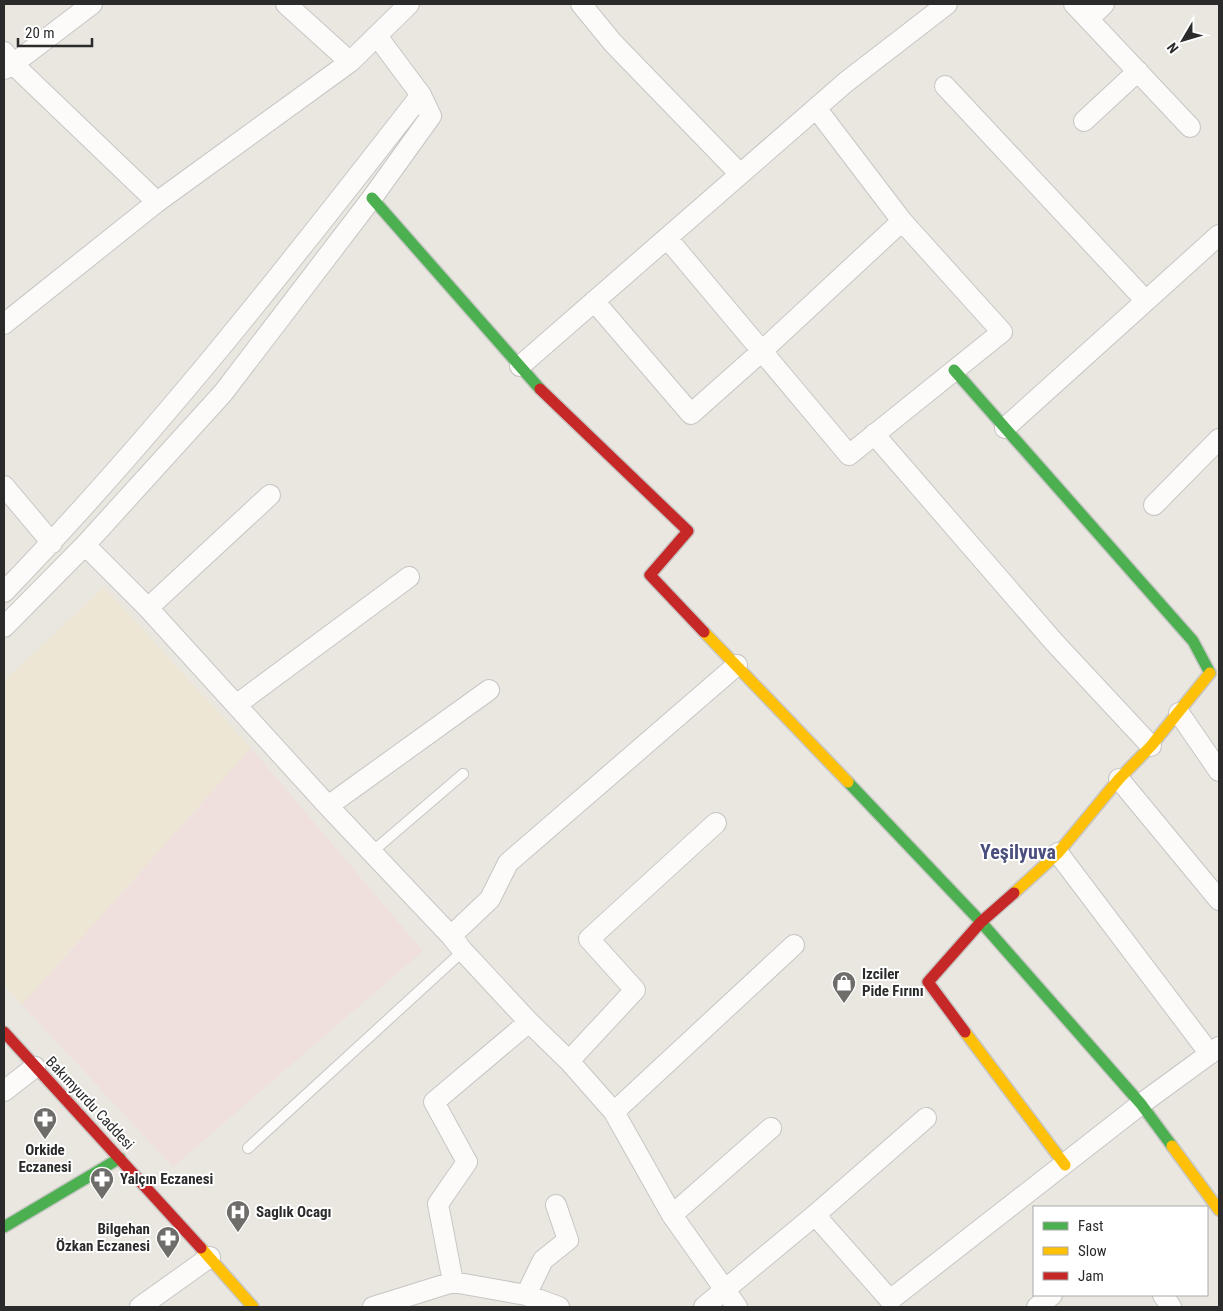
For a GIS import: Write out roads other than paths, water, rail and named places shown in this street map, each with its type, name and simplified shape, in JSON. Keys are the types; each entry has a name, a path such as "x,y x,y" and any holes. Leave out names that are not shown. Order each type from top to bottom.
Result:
{"street":[{"path":"92,4 7,62 158,202"},
{"path":"286,4 350,62"},
{"path":"4,324 158,202 350,62 409,4"},
{"path":"581,4 613,44 740,174"},
{"path":"520,366 846,82 948,4"},
{"path":"1074,4 1190,127"},
{"path":"1088,19 1104,4"},
{"path":"4,628 85,545 223,393 432,116 421,95 377,36"},
{"path":"1084,121 1138,71"},
{"path":"945,86 1146,300"},
{"path":"4,592 52,543 125,462 280,276 421,95"},
{"path":"667,238 849,455 1002,332 902,221 816,108"},
{"path":"372,198 535,384 688,531 650,575 981,922 1212,1186 1219,1210"},
{"path":"594,301 691,414 902,221"},
{"path":"1005,428 1219,235"},
{"path":"954,370 1193,641 1210,674 1151,746 1119,779 1058,852 981,922 928,982 1065,1165"},
{"path":"874,434 1054,642 1151,746"},
{"path":"1154,505 1219,439"},
{"path":"4,486 52,543"},
{"path":"148,608 270,494"},
{"path":"85,545 148,608 328,806 529,1022 569,1061 614,1112 672,1215 736,1307"},
{"path":"236,705 410,577"},
{"path":"457,943 490,899 508,863 736,665"},
{"path":"328,806 489,690"},
{"path":"1179,713 1219,771"},
{"path":"1119,779 1219,900"},
{"path":"569,1061 635,990 589,939 716,823"},
{"path":"815,1215 890,1300 1141,1104 1215,1050 1058,852"},
{"path":"614,1112 794,945"},
{"path":"453,1282 438,1204 467,1162 434,1102 529,1022"},
{"name":"Bakımyurdu Caddesi","path":"4,1032 210,1257 253,1307"},
{"path":"4,1091 36,1067"},
{"path":"704,1307 815,1215 926,1118"},
{"path":"672,1215 771,1128"},
{"path":"4,1227 120,1158"},
{"path":"526,1295 543,1260 568,1240 556,1206"},
{"path":"140,1307 210,1257"},
{"path":"373,1307 453,1282 526,1295 560,1307"},
{"path":"1037,1307 1051,1296"},
{"path":"1164,1296 1172,1307"}],"lane":[{"path":"372,852 463,774"},
{"path":"248,1148 457,943"}],"place":[{"name":"Izciler Pide Fırını","path":"844,1004"},
{"name":"Orkide Eczanesi","path":"45,1140"},
{"name":"Yalçın Eczanesi","path":"102,1200"},
{"name":"Saglık Ocagı","path":"238,1233"},
{"name":"Bilgehan Özkan Eczanesi","path":"168,1259"}],"district":[{"name":"Yeşilyuva","path":"1018,852"}]}
